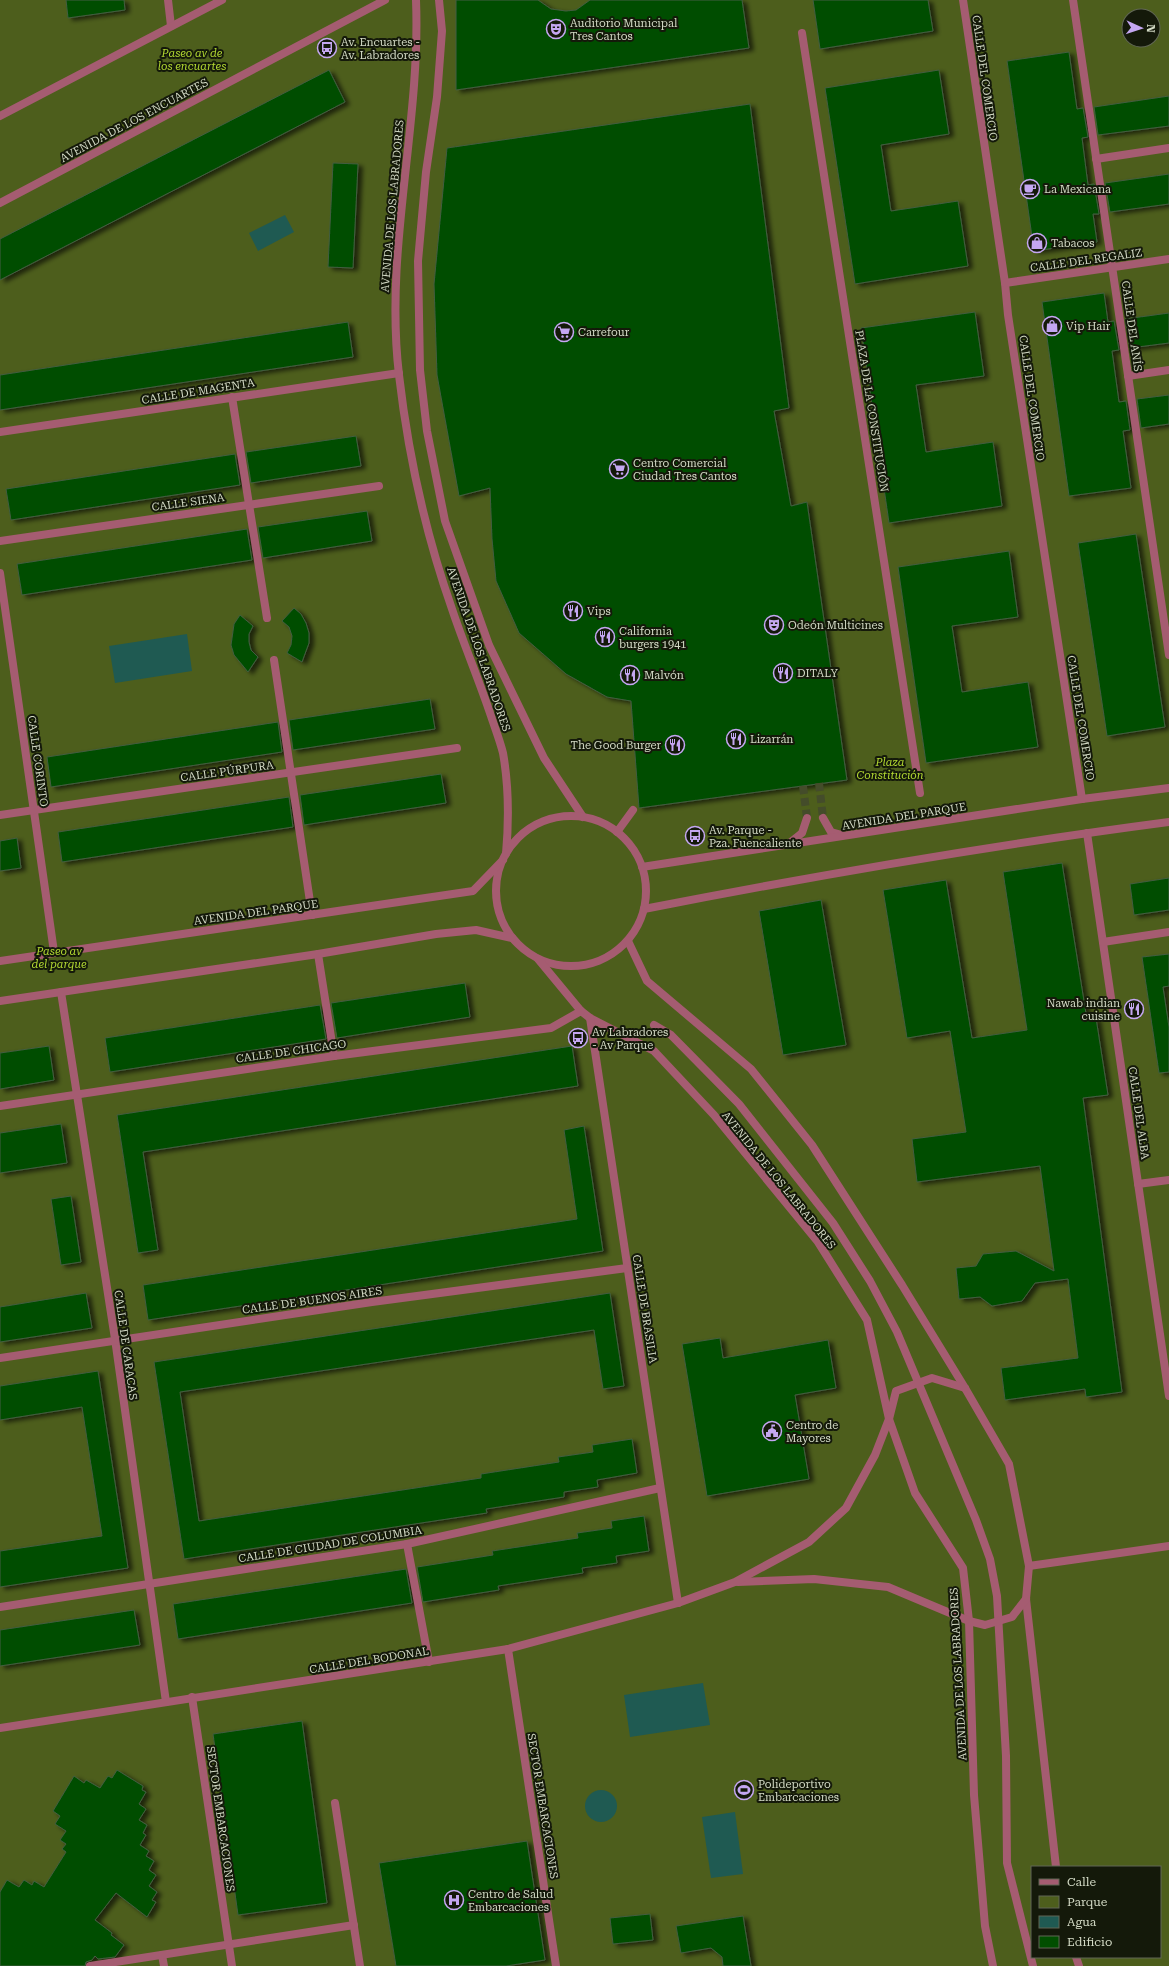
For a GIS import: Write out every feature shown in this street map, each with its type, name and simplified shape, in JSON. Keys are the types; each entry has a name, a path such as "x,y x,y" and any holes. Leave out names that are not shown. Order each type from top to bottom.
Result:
{"street":[{"path":"168,0 171,26"},
{"path":"0,116 222,0"},
{"name":"AVENIDA DE LOS ENCUARTES","path":"0,203 385,0"},
{"name":"AVENIDA DE LOS LABRADORES","path":"416,0 417,39 397,259 395,314 399,373 409,446 429,531 451,609 478,677 502,752 509,808 505,857"},
{"name":"AVENIDA DE LOS LABRADORES","path":"440,0 442,31 437,96 426,172 418,261 420,370 427,431 446,522 489,645 544,758 583,817"},
{"name":"CALLE DEL COMERCIO","path":"963,0 1041,537 1082,799"},
{"name":"CALLE DEL ANÍS","path":"1073,0 1169,655"},
{"name":"PLAZA DE LA CONSTITUCIÓN","path":"802,33 920,793"},
{"path":"1096,159 1169,148"},
{"name":"CALLE DEL REGALIZ","path":"1005,283 1169,258"},
{"path":"1128,376 1169,370"},
{"name":"CALLE DE MAGENTA","path":"0,432 399,373"},
{"path":"232,397 267,618"},
{"name":"CALLE SIENA","path":"0,541 379,486"},
{"name":"CALLE CORINTO","path":"0,573 54,952"},
{"path":"274,660 312,915"},
{"name":"CALLE PÚRPURA","path":"0,815 457,748"},
{"name":"AVENIDA DEL PARQUE","path":"642,867 1082,799 1169,788"},
{"path":"617,832 633,810"},
{"path":"559,817 583,817 602,823 617,832 633,849 642,867 646,888 644,909 638,926 628,940 609,956 586,965 562,966 538,959 524,950 512,938 502,920 496,900 497,879 505,857 516,839 536,825 559,817"},
{"path":"787,845 802,833 807,818"},
{"path":"823,818 831,832 845,836"},
{"path":"644,909 780,882 1087,833 1169,822"},
{"name":"CALLE DEL ALBA","path":"1087,833 1169,1396"},
{"name":"AVENIDA DEL PARQUE","path":"0,961 473,891 505,857"},
{"path":"0,1001 318,954 436,934 476,930 512,938"},
{"path":"1103,942 1169,932"},
{"path":"628,940 647,980 751,1069 812,1145 902,1285 965,1388 1008,1464 1029,1566 1026,1599 1056,1866"},
{"path":"318,954 334,1056"},
{"name":"AVENIDA DE LOS LABRADORES","path":"538,959 581,1011 590,1018 654,1051 714,1115 818,1242 867,1320 889,1419 915,1493 963,1568 969,1621 974,1795 985,1926 993,1966"},
{"name":"CALLE DE CARACAS","path":"61,992 115,1339 166,1702"},
{"name":"CALLE DE CHICAGO","path":"0,1106 334,1056 551,1028 581,1011"},
{"name":"CALLE DE BRASILIA","path":"590,1018 678,1603"},
{"path":"654,1025 671,1035 740,1104 834,1223 870,1281 897,1332 976,1520 990,1559 997,1596 1006,1756 1007,1863 1033,1966"},
{"path":"1138,1184 1169,1180"},
{"name":"CALLE DE BUENOS AIRES","path":"0,1358 115,1339 627,1268"},
{"path":"919,1382 932,1378 965,1388"},
{"name":"CALLE DEL BODONAL","path":"0,1728 508,1649 678,1603 735,1582 809,1542 846,1508 875,1455 889,1419 896,1391 919,1382"},
{"name":"CALLE DE CIUDAD DE COLUMBIA","path":"0,1607 407,1544 660,1488"},
{"path":"407,1544 429,1662"},
{"path":"1029,1566 1169,1546"},
{"name":"CALLE DEL BODONAL","path":"735,1582 814,1580 888,1588 969,1621 985,1625 999,1621"},
{"path":"999,1621 1012,1617 1026,1599"},
{"name":"SECTOR EMBARCACIONES","path":"508,1649 556,1966"},
{"name":"SECTOR EMBARCACIONES","path":"192,1697 232,1966"},
{"path":"335,1803 360,1966"},
{"path":"90,1966 354,1925"},
{"path":"162,1955 164,1966"}],"green space":[{"path":"0,0 1169,0 1169,1966 0,1966"}],"water":[{"path":"285,215 294,232 258,251 249,233"},
{"path":"187,634 192,671 115,683 109,646"},
{"path":"703,1683 710,1725 630,1737 624,1695"},
{"path":"598,1790 604,1790 613,1794 617,1806 613,1818 604,1822 598,1822 589,1818 585,1809 585,1803 589,1794"},
{"path":"735,1812 743,1874 711,1878 702,1817"}],"building":[{"path":"66,0 124,0 125,10 68,18"},
{"path":"456,0 538,0 551,9 566,11 576,10 590,0 742,0 749,48 456,90"},
{"path":"813,0 928,0 933,31 820,49"},
{"path":"1069,52 1077,109 1083,108 1088,137 1082,138 1088,185 1094,184 1099,214 1093,214 1097,242 1034,251 1007,61"},
{"path":"329,70 345,102 0,280 0,239"},
{"path":"939,70 949,134 881,145 891,211 958,201 968,266 855,284 825,88"},
{"path":"1169,96 1169,126 1098,135 1094,107"},
{"name":"Centro Comercial Ciudad Tres Cantos","path":"750,104 789,408 774,411 791,506 807,502 847,780 639,808 631,701 607,697 566,674 519,633 496,581 492,539 490,488 459,496 437,375 434,284 447,148"},
{"path":"333,163 358,164 353,268 328,267"},
{"path":"1169,174 1169,204 1110,212 1105,183"},
{"path":"1104,293 1108,322 1114,321 1119,350 1112,351 1119,402 1126,401 1130,430 1123,431 1131,488 1069,496 1042,302"},
{"path":"975,312 984,376 916,385 926,452 993,442 1002,506 889,523 861,328"},
{"path":"1169,313 1169,343 1130,348 1125,319"},
{"path":"348,322 353,357 0,410 0,375"},
{"path":"1169,395 1169,424 1141,428 1137,399"},
{"path":"356,436 361,466 251,483 246,452"},
{"path":"235,454 240,485 11,520 6,489"},
{"path":"367,511 372,541 263,558 258,527"},
{"path":"247,529 252,560 22,595 17,564"},
{"path":"1136,534 1165,727 1107,736 1078,543"},
{"path":"1009,551 1018,617 952,626 962,692 1028,682 1038,747 926,763 898,567"},
{"path":"294,608 301,614 309,633 309,643 302,662 287,653 291,645 292,636 289,627 282,621"},
{"path":"240,615 253,626 249,634 249,642 251,650 258,657 248,672 234,655 231,645 234,624"},
{"path":"430,699 435,729 293,750 289,720"},
{"path":"278,722 282,752 51,787 47,757"},
{"path":"441,774 446,803 304,825 300,795"},
{"path":"289,797 293,827 62,862 58,832"},
{"path":"17,838 21,868 0,871 0,841"},
{"path":"1062,863 1087,1020 1096,1018 1108,1095 1083,1098 1122,1392 1086,1397 1085,1389 1005,1400 1001,1368 1078,1358 1068,1279 1035,1283 1022,1301 992,1306 980,1297 959,1299 956,1268 976,1266 983,1254 1016,1251 1054,1271 1040,1166 917,1182 912,1139 966,1132 950,1031 907,1038 883,890 946,880 972,1038 1027,1030 1003,872"},
{"path":"1169,878 1169,910 1134,915 1130,884"},
{"path":"821,900 846,1045 783,1055 759,911"},
{"path":"1169,954 1169,986 1163,987 1169,1027 1169,1072 1159,1073 1142,957"},
{"path":"465,983 470,1017 337,1038 331,1003"},
{"path":"320,1005 326,1039 110,1072 105,1038"},
{"path":"49,1046 54,1080 0,1089 0,1053"},
{"path":"572,1046 578,1086 143,1152 158,1250 138,1253 117,1115"},
{"path":"61,1124 67,1163 0,1173 0,1133"},
{"path":"584,1126 603,1251 148,1320 143,1285 577,1219 564,1130"},
{"path":"71,1196 81,1262 61,1265 51,1199"},
{"path":"86,1293 92,1328 0,1342 0,1307"},
{"path":"610,1293 624,1386 603,1389 594,1330 180,1392 199,1521 481,1478 481,1474 559,1462 558,1457 593,1452 592,1445 632,1439 637,1473 597,1480 598,1487 564,1492 564,1497 486,1509 487,1513 184,1559 154,1362"},
{"path":"720,1338 723,1358 828,1340 836,1388 795,1395 809,1479 707,1496 682,1344"},
{"path":"98,1371 128,1568 0,1587 0,1551 102,1536 82,1407 0,1420 0,1386"},
{"path":"644,1516 649,1551 616,1556 617,1563 582,1568 583,1573 498,1586 499,1590 423,1602 417,1567 493,1555 492,1551 578,1538 577,1533 612,1528 611,1521"},
{"path":"406,1569 412,1603 178,1639 173,1604"},
{"path":"134,1610 140,1645 0,1666 0,1630"},
{"path":"302,1721 327,1903 238,1915 213,1734"},
{"path":"117,1770 143,1786 142,1790 146,1792 139,1804 146,1809 139,1820 147,1825 143,1833 146,1835 140,1845 149,1851 146,1856 154,1861 149,1870 156,1875 149,1886 157,1892 152,1900 156,1902 147,1917 116,1893 95,1920 112,1933 111,1935 124,1945 115,1957 98,1959 95,1956 92,1960 86,1962 85,1966 0,1966 0,1892 7,1880 19,1887 24,1880 32,1885 34,1881 44,1887 66,1852 62,1849 66,1844 60,1840 66,1831 55,1824 60,1816 53,1811 74,1776 84,1783 86,1780 100,1788 108,1776 112,1778"},
{"name":"Centro de Salud Embarcaciones","path":"527,1841 545,1960 506,1966 396,1966 379,1863"},
{"path":"650,1914 653,1940 613,1944 610,1918"},
{"path":"743,1916 751,1966 723,1966 722,1957 711,1948 681,1953 676,1926"}],"tunnel":[{"path":"819,783 823,818"},
{"path":"803,786 807,818"}],"place":[{"name":"Auditorio Municipal Tres Cantos","path":"556,29"},
{"name":"Av. Encuartes - Av. Labradores","path":"327,48"},
{"name":"La Mexicana","path":"1030,189"},
{"name":"Tabacos","path":"1037,243"},
{"name":"Vip Hair","path":"1052,326"},
{"name":"Carrefour","path":"564,332"},
{"name":"Centro Comercial Ciudad Tres Cantos","path":"619,469"},
{"name":"Vips","path":"573,611"},
{"name":"Odeón Multicines","path":"774,625"},
{"name":"California burgers 1941","path":"605,637"},
{"name":"DITALY","path":"783,673"},
{"name":"Malvón","path":"630,675"},
{"name":"Lizarrán","path":"736,739"},
{"name":"The Good Burger","path":"675,745"},
{"name":"Av. Parque - Pza. Fuencaliente","path":"695,836"},
{"name":"Nawab indian cuisine","path":"1134,1009"},
{"name":"Av Labradores - Av Parque","path":"578,1038"},
{"name":"Centro de Mayores","path":"772,1431"},
{"name":"Polideportivo Embarcaciones","path":"744,1790"},
{"name":"Centro de Salud Embarcaciones","path":"454,1900"}],"park label":[{"name":"Paseo av de los encuartes","path":"192,59"},
{"name":"Plaza Constitución","path":"890,768"},
{"name":"Paseo av del parque","path":"59,957"}]}
